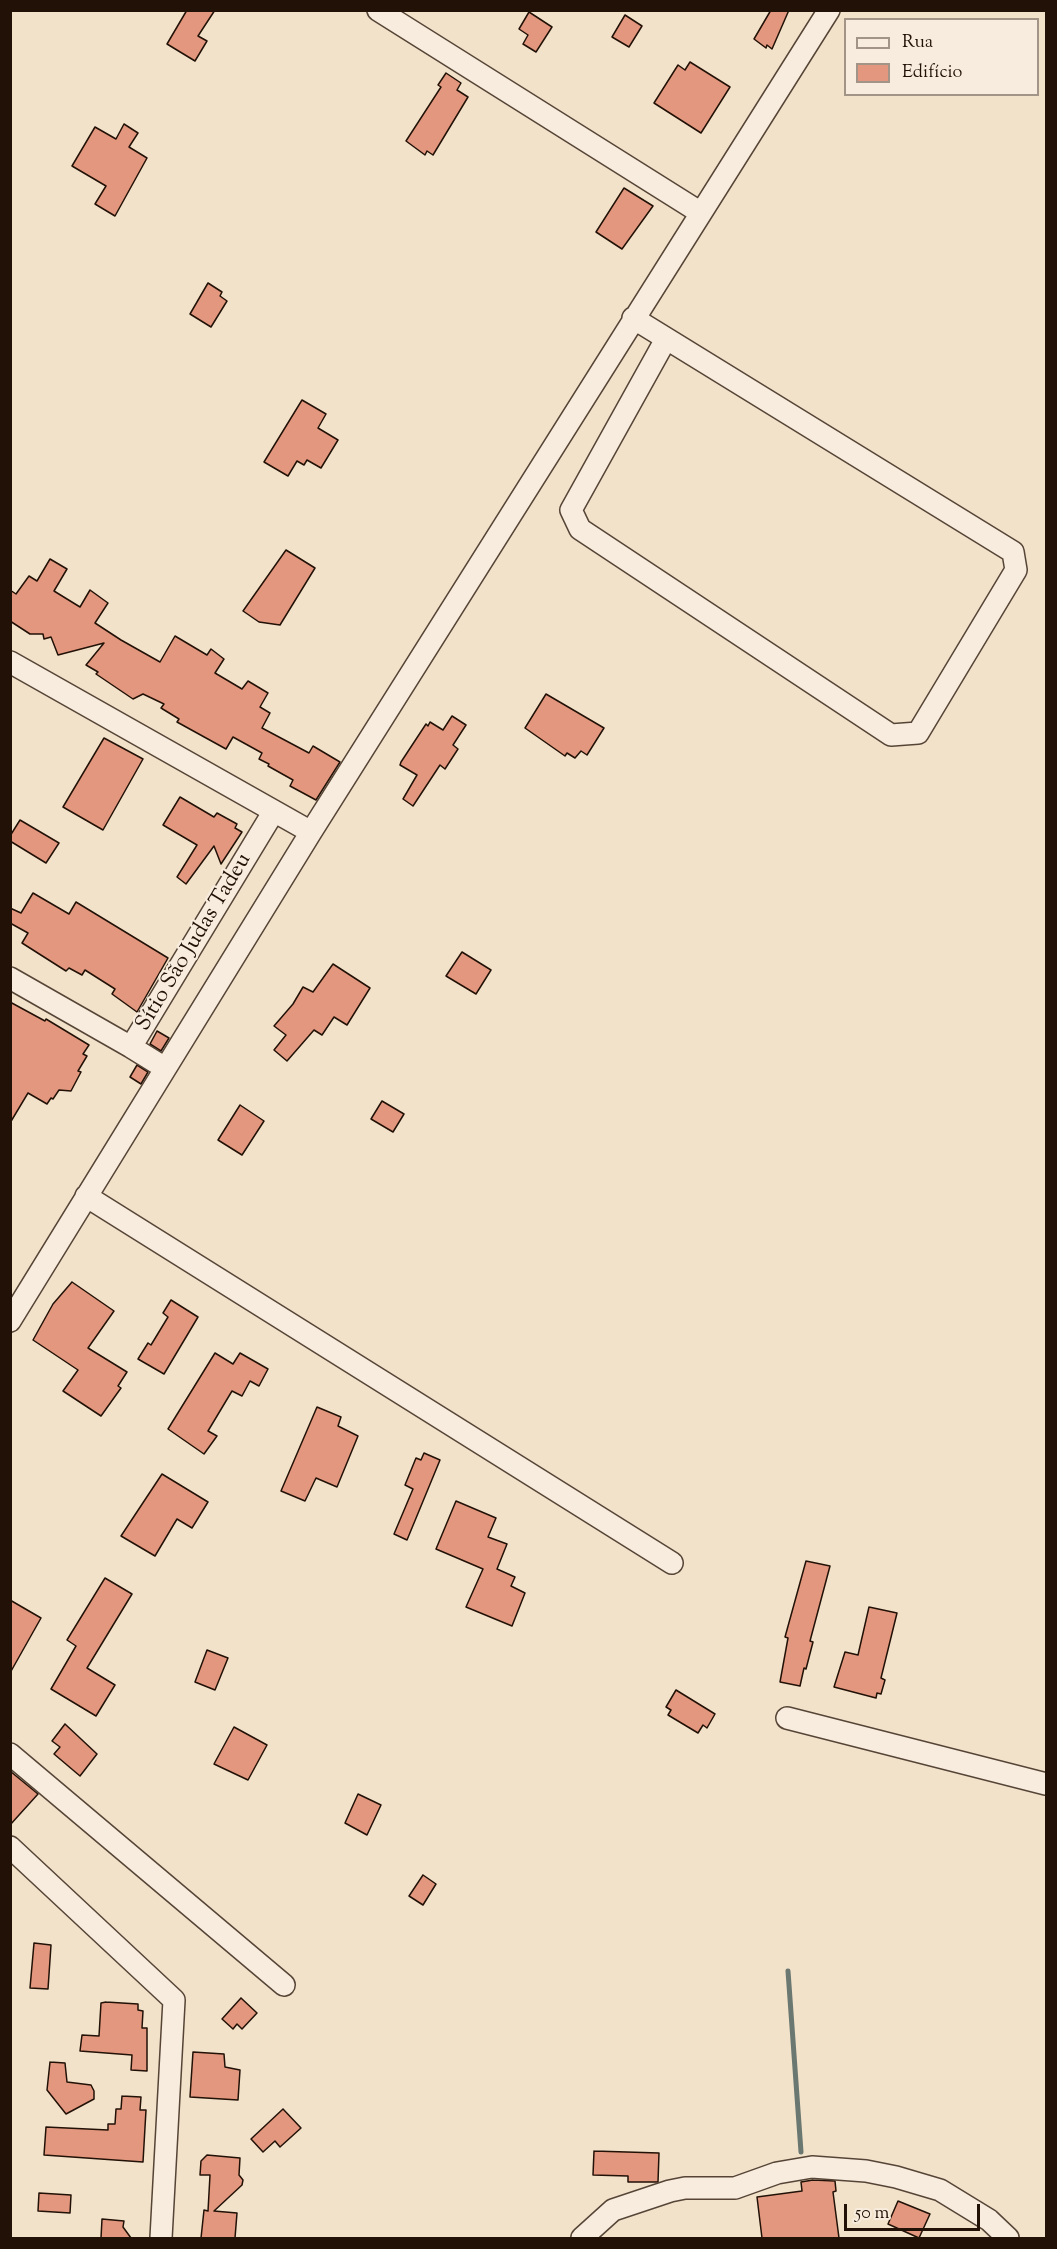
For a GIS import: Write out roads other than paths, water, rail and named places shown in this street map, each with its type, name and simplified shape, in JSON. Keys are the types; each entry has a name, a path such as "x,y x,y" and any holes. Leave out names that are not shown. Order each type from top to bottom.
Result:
{"street":[{"path":"378,10 701,213"},
{"path":"10,1321 310,832 829,10"},
{"path":"633,318 1013,552 1016,570 918,733 891,735 580,529 571,510 666,339"},
{"path":"10,662 310,832"},
{"name":"Sítio São Judas Tadeu","path":"10,978 131,1047 274,811"},
{"path":"131,1047 165,1068"},
{"path":"86,1196 672,1563"},
{"path":"787,1718 1047,1784"},
{"path":"10,1754 284,1985"},
{"path":"10,1847 174,2000 161,2238"},
{"path":"582,2238 613,2210 670,2191 685,2188 735,2188 777,2173 812,2167 886,2175 940,2190 989,2220 1008,2238"}],"waterway":[{"path":"788,1971 801,2152"}]}
